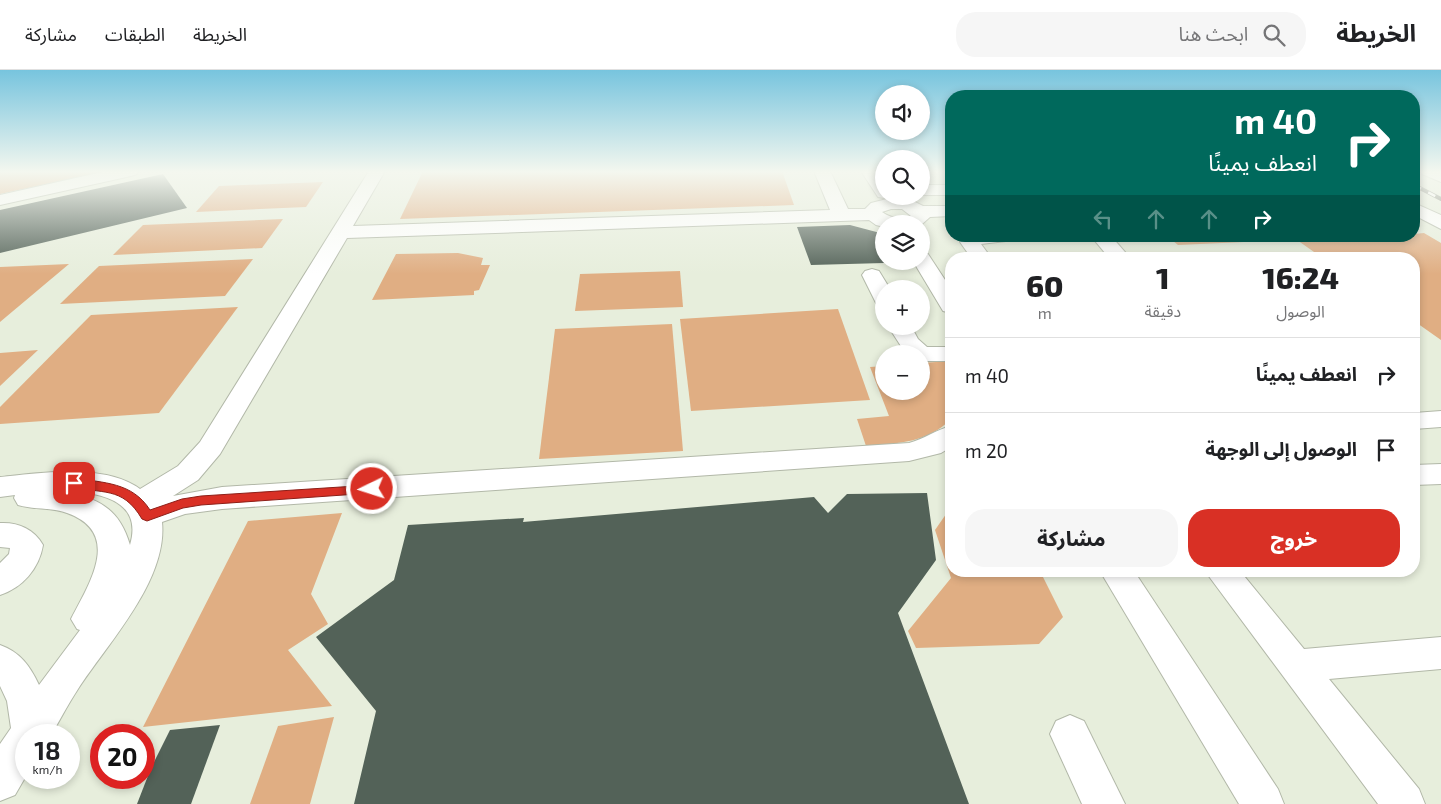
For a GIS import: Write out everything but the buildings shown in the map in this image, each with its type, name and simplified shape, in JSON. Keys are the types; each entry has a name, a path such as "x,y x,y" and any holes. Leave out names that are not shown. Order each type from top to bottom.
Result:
{"street":[{"path":"143,510 188,473 210,448 356,205"},
{"path":"837,205 841,215"},
{"path":"341,232 873,214 873,210 878,205"},
{"path":"906,205 920,212 945,211"},
{"path":"1420,211 1441,223"},
{"path":"1105,242 1115,252"},
{"path":"928,270 945,296"},
{"path":"872,275 875,281"},
{"path":"904,335 913,350 924,354 945,354"},
{"path":"1420,421 1441,419"},
{"path":"143,510 222,498 909,452 931,447 945,439"},
{"path":"1420,475 1441,474"},
{"path":"0,487 47,483 90,484 121,490 143,510 149,534 145,556 115,609 66,677 36,724"},
{"path":"0,499 32,498 76,504 94,512 105,522 112,535 115,550 112,568 105,587 78,642 66,677"},
{"path":"0,535 7,534 20,537 27,545 26,556 16,570 0,582"},
{"path":"1120,577 1263,804"},
{"path":"1226,577 1404,804"},
{"path":"1295,666 1441,653"},
{"path":"0,661 12,672 27,698 28,724"},
{"path":"1070,734 1104,804"},
{"path":"0,781 15,757"}],"shaded area":[{"path":"202,205 307,205 306,207 196,212"},
{"path":"407,205 787,205 400,219"},
{"path":"283,219 262,248 113,255 143,225"},
{"path":"1420,233 1424,233 1441,243 1441,340 1420,325 1420,252 1314,252 1300,242 1420,242"},
{"path":"1174,242 1244,242 1178,245"},
{"path":"458,253 483,258 481,265 490,265 479,290 474,291 474,295 372,300 396,254"},
{"path":"253,259 225,296 60,304 99,266"},
{"path":"69,264 0,322 0,267"},
{"path":"680,271 683,307 575,311 580,274"},
{"path":"238,307 159,413 0,424 0,407 91,315"},
{"path":"838,309 870,400 691,411 680,319"},
{"path":"672,324 683,451 539,459 555,329"},
{"path":"38,350 0,386 0,353"},
{"path":"945,361 945,424 932,433 912,440 866,446 857,419 889,416 883,400 930,400 930,362"},
{"path":"870,367 875,367 875,380"},
{"path":"342,513 311,594 328,624 288,650 332,706 155,726 155,724 145,724 248,521"},
{"path":"945,516 945,560 935,530"},
{"path":"1043,577 1063,617 1039,644 916,648 908,631 951,578"},
{"path":"334,717 310,804 250,804 278,726"}],"route":[{"path":"74,483 121,490 139,503 147,516 182,504 201,500 372,489"}]}
